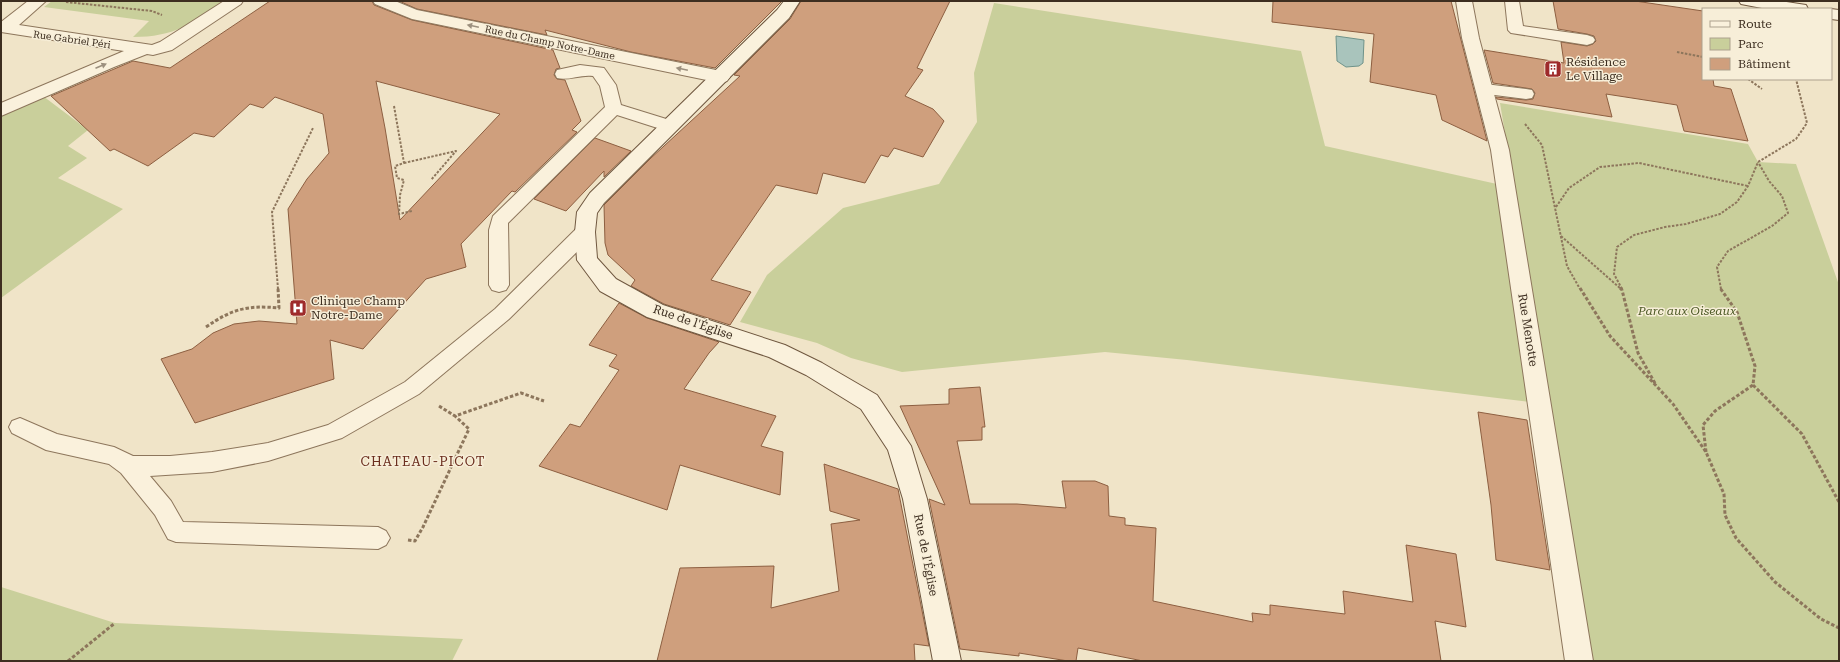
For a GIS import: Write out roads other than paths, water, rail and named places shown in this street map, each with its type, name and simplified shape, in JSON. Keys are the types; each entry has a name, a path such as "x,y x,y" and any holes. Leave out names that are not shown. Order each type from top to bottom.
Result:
{"street":[{"path":"1,110 113,60 143,50 153,50 166,46 235,1"},
{"name":"Rue du Champ Notre-Dame","path":"381,1 412,14 720,77"},
{"name":"Rue de l'Église","path":"792,1 784,14 597,198 587,212 585,232 587,260 608,285 655,311 777,351 814,369 869,402 899,446 914,498 949,661"},
{"name":"Rue Menotte","path":"1464,1 1467,24 1493,116 1500,150 1579,661"},
{"path":"1747,1 1793,8"},
{"path":"2,28 38,2"},
{"name":"Rue Gabriel Péri","path":"2,28 143,50"},
{"path":"39,93 73,68 81,52 80,40"}],"lane":[{"path":"1512,1 1516,30 1586,40"},
{"path":"563,74 587,69 598,72 608,85 614,108"},
{"path":"1485,89 1526,94"},
{"path":"614,108 670,126"},
{"path":"498,285 498,230 500,221 614,108"},
{"path":"128,466 170,466 268,452 334,432 412,388 502,314 585,232"},
{"path":"20,427 54,443 114,456 128,466 163,508 176,532 378,538"}],"water":[{"path":"1336,36 1364,40 1363,63 1359,66 1346,67 1337,61"}],"place":[{"name":"Résidence Le Village","path":"1553,69"},
{"name":"Clinique Champ Notre-Dame","path":"298,308"}],"district":[{"name":"CHATEAU-PICOT","path":"423,461"}],"park label":[{"name":"Parc aux Oiseaux","path":"1687,311"}]}
